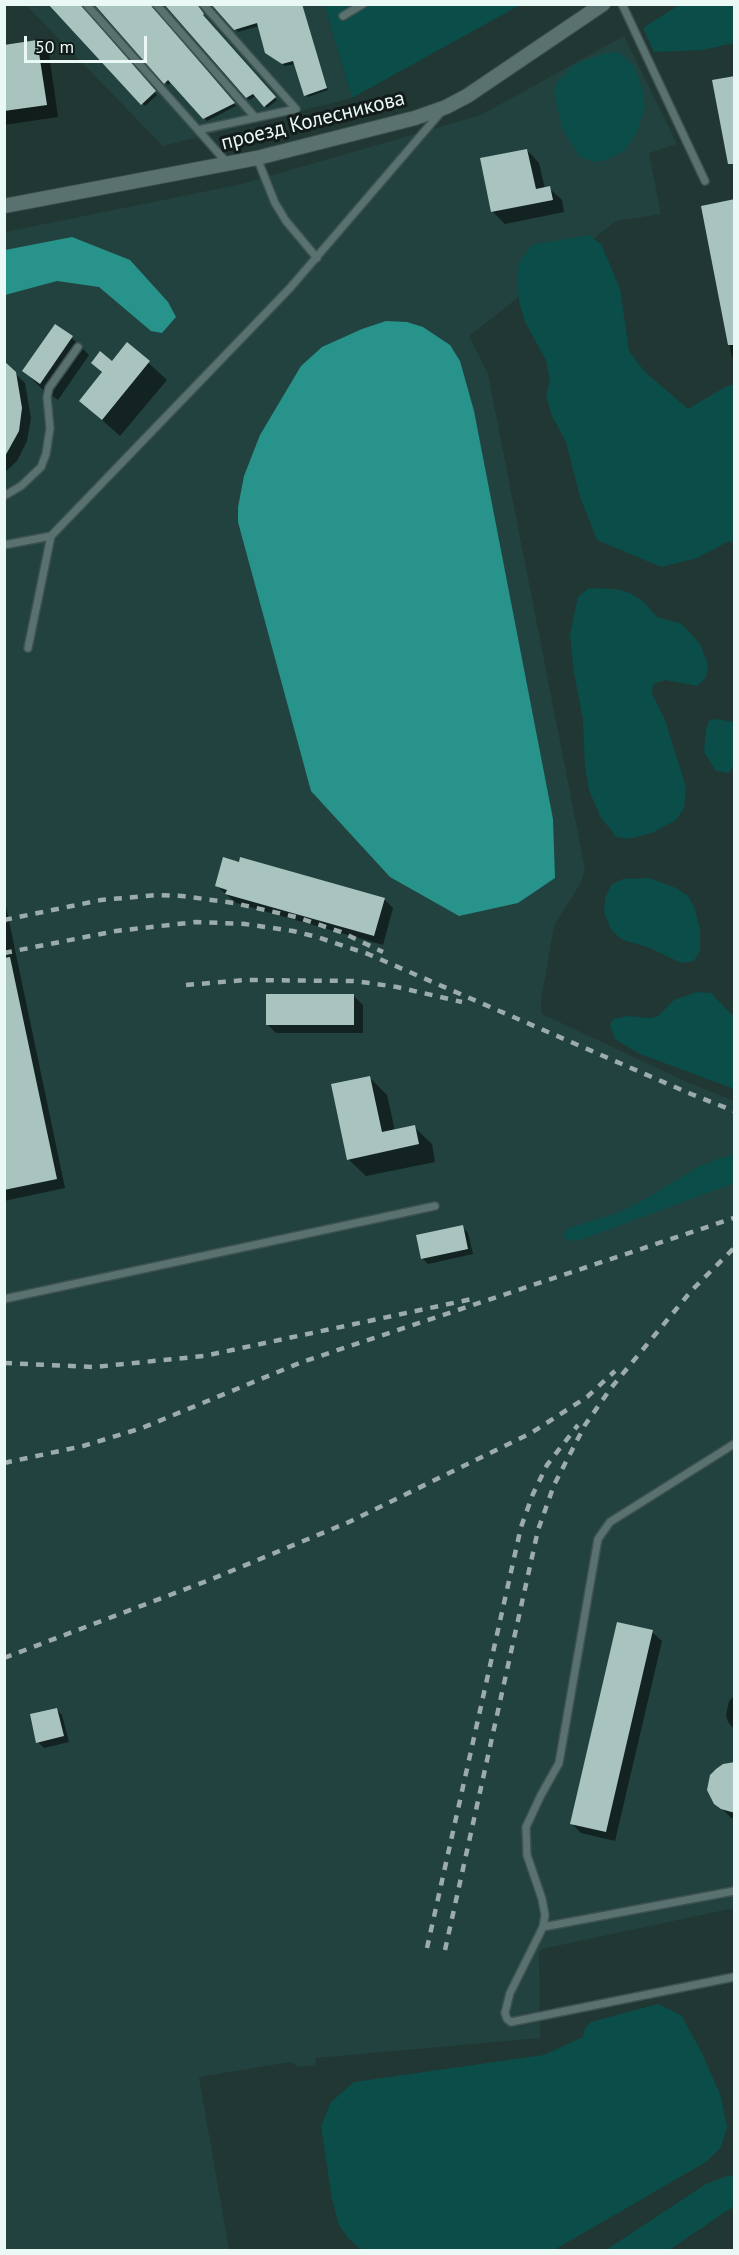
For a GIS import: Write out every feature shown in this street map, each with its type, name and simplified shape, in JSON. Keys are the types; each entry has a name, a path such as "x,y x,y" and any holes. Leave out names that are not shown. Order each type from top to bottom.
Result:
{"street":[{"name":"проезд Колесникова","path":"4,206 257,158 415,118 446,107 467,96 603,4"}],"lane":[{"path":"86,4 228,164"},
{"path":"156,4 254,116"},
{"path":"198,130 254,116 296,109 203,4"},
{"path":"343,16 363,4"},
{"path":"622,4 705,181"},
{"path":"28,648 51,536 317,258 446,107"},
{"path":"257,158 275,203 286,221 317,258"},
{"path":"4,496 21,486 41,467 46,454 50,428 47,397 49,388 78,347"},
{"path":"4,545 51,536"},
{"path":"4,1299 435,1206"},
{"path":"735,1444 610,1522 598,1539 560,1763 541,1794 526,1827 527,1855 545,1915 543,1928 510,1993 505,2013 511,2022 735,1977"},
{"path":"543,1928 735,1891"}],"shaded area":[{"path":"324,4 520,5 352,98"},
{"path":"26,5 324,5 352,98 163,146"},
{"path":"679,5 734,5 734,43 702,50 654,52 643,28"},
{"path":"624,36 677,144 649,153 661,214 616,221 469,336 488,374 585,869 581,882 554,926 541,1001 542,1014 689,1083 734,1101 734,1908 542,1949 539,1952 540,2038 316,2058 315,2065 299,2067 291,2062 199,2077 229,2250 5,2250 5,232 242,184 481,115"},
{"path":"619,52 634,66 642,87 645,107 636,134 625,150 607,160 593,162 579,156 562,128 554,93 558,81 575,64 605,53"},
{"path":"589,235 601,244 620,289 629,351 645,372 688,409 734,384 734,543 729,541 697,558 661,567 597,540 580,497 566,442 552,416 546,395 550,381 546,360 525,322 519,301 517,279 519,262 532,245"},
{"path":"72,237 130,260 168,302 176,317 162,333 151,331 99,287 57,281 5,295 5,250"},
{"path":"386,321 407,322 423,327 450,345 460,361 474,411 553,819 555,878 518,903 459,916 390,877 311,791 238,522 238,507 244,476 260,435 301,366 322,347"},
{"path":"589,588 616,589 630,593 643,601 657,617 682,624 700,644 708,665 706,677 698,686 665,680 653,684 652,694 665,720 686,787 684,808 676,820 652,833 628,839 616,837 600,816 589,790 585,766 583,720 574,673 570,634 578,597"},
{"path":"716,719 734,722 734,765 729,773 716,771 704,752 706,729 709,721"},
{"path":"649,878 676,888 688,896 695,909 700,930 700,951 694,961 681,963 650,948 623,940 612,931 604,913 605,898 611,885 623,879"},
{"path":"696,992 711,993 734,1017 734,1089 640,1054 615,1039 610,1025 613,1019 627,1016 651,1018 658,1016 674,1000"},
{"path":"734,1155 734,1183 583,1239 571,1241 564,1238 563,1233 569,1228 620,1212 698,1167"},
{"path":"658,2004 681,2015 702,2053 721,2097 727,2127 721,2147 706,2162 554,2250 362,2250 348,2238 339,2225 332,2199 321,2126 331,2102 354,2082 544,2055 583,2037 585,2028 591,2022"},
{"path":"730,2175 734,2177 734,2206 669,2250 606,2250 706,2184"}],"building":[{"path":"48,4 80,4 156,91 141,105"},
{"path":"94,4 150,4 235,103 203,119 168,80 164,84"},
{"path":"164,4 197,4 203,15 276,97 264,107 253,94 246,98"},
{"path":"211,4 302,4 327,88 304,96 293,61 282,64 265,53 257,23 234,30"},
{"path":"37,40 47,105 4,111 4,45"},
{"path":"735,76 735,164 728,164 712,80"},
{"path":"527,149 536,189 550,186 553,200 491,212 480,158"},
{"path":"735,199 735,345 728,345 701,206"},
{"path":"55,324 73,336 40,384 22,371"},
{"path":"127,342 150,361 102,420 79,401 102,372 91,363 100,351 112,361"},
{"path":"4,361 16,372 22,408 19,431 4,458"},
{"path":"223,857 239,862 240,857 385,898 374,936 225,894 227,890 215,886"},
{"path":"10,957 57,1179 4,1190 4,958"},
{"path":"266,994 354,994 354,1025 266,1025"},
{"path":"370,1076 382,1132 415,1125 419,1144 347,1160 331,1084"},
{"path":"463,1225 468,1249 421,1259 416,1235"},
{"path":"617,1622 653,1630 606,1832 570,1824"},
{"path":"57,1708 64,1736 36,1743 30,1714"},
{"path":"735,1762 735,1813 721,1809 714,1804 707,1790 710,1775 716,1769 723,1764"}],"railway":[{"path":"4,920 101,900 157,895 182,896 234,903 296,917 341,932 383,952"},
{"path":"4,953 116,931 196,922 245,924 293,931 368,954 734,1111"},
{"path":"186,985 245,980 355,981 397,987 462,1002"},
{"path":"4,1463 83,1446 142,1428 302,1362 734,1218"},
{"path":"445,1950 538,1530 554,1485 585,1425 611,1388 692,1290 734,1248"},
{"path":"4,1363 94,1367 204,1356 472,1299"},
{"path":"4,1658 212,1579 349,1522 531,1433 587,1397 615,1371"},
{"path":"427,1948 521,1527 547,1465 578,1425"}]}
